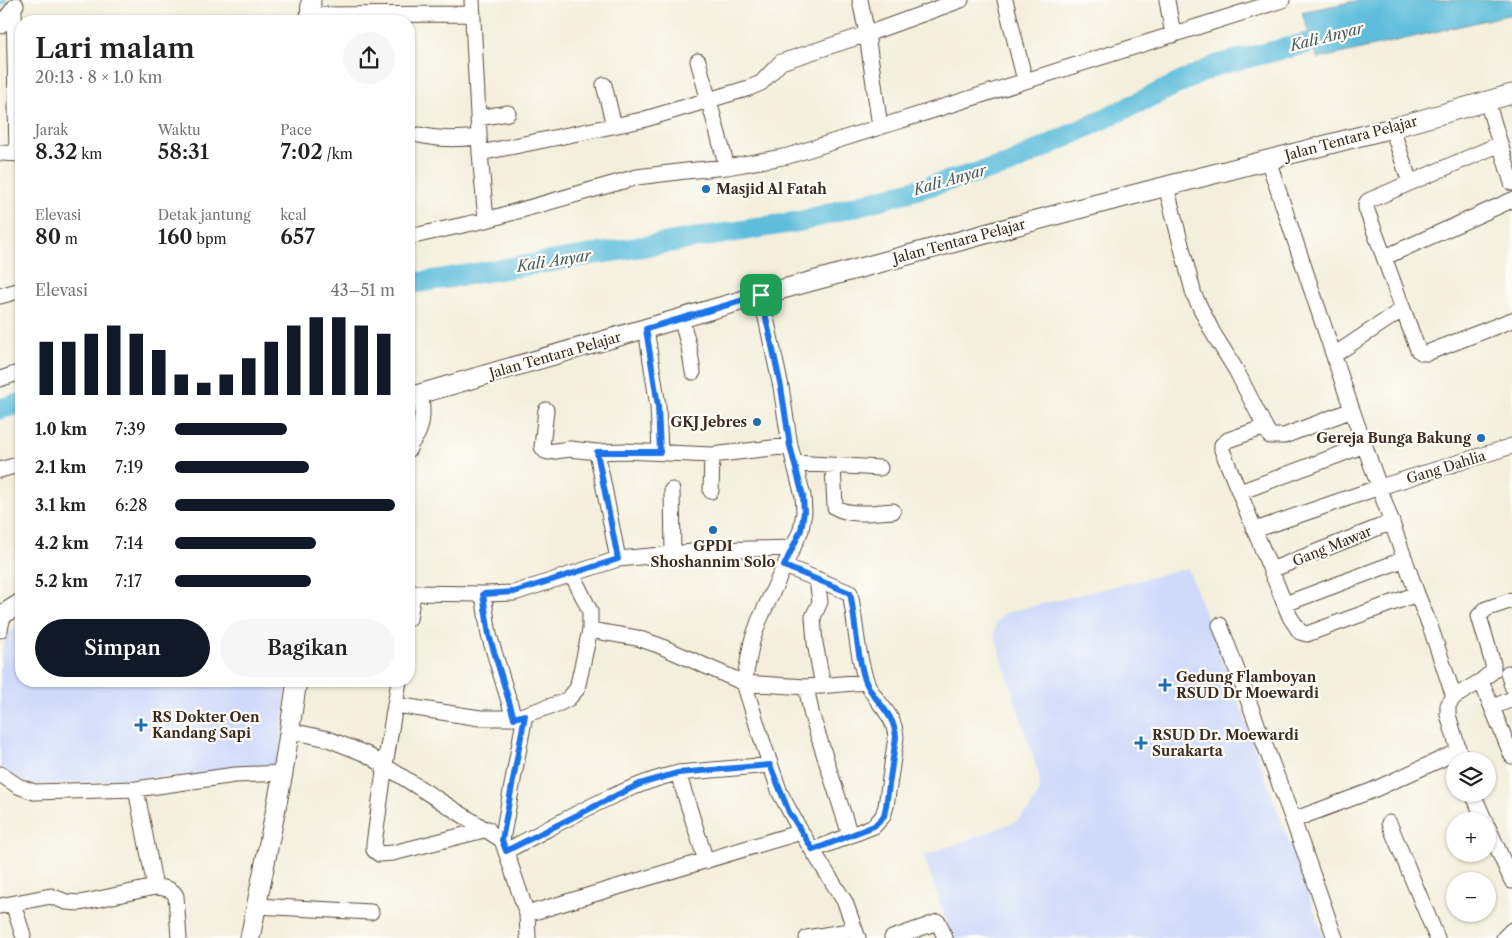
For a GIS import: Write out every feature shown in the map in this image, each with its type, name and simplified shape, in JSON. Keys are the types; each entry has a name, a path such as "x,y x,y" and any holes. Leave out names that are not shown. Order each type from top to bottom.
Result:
{"main road":[{"name":"Jalan Tentara Pelajar","path":"415,395 761,295 1070,211 1392,128 1512,94"},
{"path":"1,620 15,608"},
{"path":"250,938 291,731 297,687"}],"street":[{"path":"860,0 867,34 880,127"},
{"path":"1005,0 1025,81"},
{"path":"1167,0 1173,35"},
{"path":"415,236 486,220 637,177 727,168 788,156 1173,35 1240,6 1282,0"},
{"path":"480,153 642,120 749,88 761,83 781,62 867,34 955,1"},
{"path":"0,26 16,3"},
{"path":"310,12 472,7 480,153 486,220"},
{"path":"698,62 727,168"},
{"path":"604,85 614,126"},
{"path":"1487,101 1512,183"},
{"path":"478,118 508,112"},
{"path":"1392,128 1410,184"},
{"path":"419,134 446,140 479,137"},
{"path":"1500,144 1366,204 1366,208 1418,350 1423,353 1512,320"},
{"path":"0,153 15,154"},
{"path":"1268,160 1352,410 1454,697"},
{"path":"1166,186 1194,295 1270,436 1284,436 1352,410"},
{"path":"1385,257 1512,200"},
{"path":"0,296 15,292"},
{"path":"761,295 781,387 790,446 803,496 804,512 801,530 759,621 752,641 744,683 780,793 801,832 845,902 856,934 807,938"},
{"path":"1334,355 1403,309"},
{"path":"681,318 689,347 693,372"},
{"path":"646,329 658,406 660,452"},
{"path":"0,379 15,374"},
{"path":"415,395 422,408 421,422 415,438"},
{"path":"546,410 542,448 545,451 570,449 597,452 660,452 712,455 790,446"},
{"path":"1265,427 1228,440 1222,445 1222,450 1285,604 1300,632 1307,634 1417,594"},
{"path":"1240,492 1365,444"},
{"name":"Gang Dahlia","path":"1255,530 1380,487 1512,446"},
{"path":"597,452 618,559"},
{"path":"711,491 712,455"},
{"path":"794,463 880,468"},
{"path":"0,470 15,466"},
{"path":"833,466 835,506 839,509 861,513 893,511"},
{"path":"672,490 673,553"},
{"name":"Gang Mawar","path":"1271,570 1392,522"},
{"path":"415,593 483,594 514,592 618,559 673,553 793,548"},
{"path":"1285,604 1405,559"},
{"path":"784,566 850,593 866,682 891,717 896,737 884,816 874,826 813,850"},
{"path":"396,705 480,718 520,716 568,699 576,688 590,630 590,611 572,574"},
{"path":"817,579 820,602 813,618 815,643 823,686"},
{"path":"483,594 489,635 520,716 504,845 527,914 528,938"},
{"path":"1460,752 1447,710 1448,705 1454,697 1491,674 1493,668 1479,616 1486,609 1512,600"},
{"path":"1220,625 1335,938"},
{"path":"590,630 637,638 658,645 744,683 806,687 866,682"},
{"path":"1481,681 1511,748"},
{"path":"399,687 385,765 374,850 382,855 488,830"},
{"path":"806,687 812,716 850,835"},
{"path":"1493,708 1512,699"},
{"path":"291,731 328,739 366,754 488,830 504,845"},
{"path":"1293,820 1446,762"},
{"path":"504,845 640,784 678,773 770,765"},
{"path":"0,774 18,786 34,792 136,789 235,775 283,773"},
{"path":"678,773 706,861"},
{"path":"136,789 155,887"},
{"path":"1389,823 1437,938"},
{"path":"527,914 801,832"},
{"path":"1496,845 1512,881"},
{"path":"23,935 6,905 51,896 66,902 80,903 155,887 172,890 176,896 179,938"},
{"path":"256,906 371,912"},
{"path":"892,938 938,922 945,938"},
{"path":"1504,938 1512,930"}],"shaded area":[{"name":"RSUD Dr. Moewardi Surakarta","path":"1188,568 1324,938 952,938 924,856 1015,822 1030,809 1040,790 1039,776 994,634 996,622 1005,613"},
{"name":"RS Dokter Oen Kandang Sapi","path":"15,628 15,687 286,687 279,769 33,786 0,768 0,668 7,634"}],"water":[{"path":"1360,0 1512,0 1512,14 1318,59 1302,12"}],"waterway":[{"path":"0,5 5,0"},
{"name":"Kali Anyar","path":"415,283 802,221 1009,164 1217,65 1340,35"},
{"name":"Kali Anyar","path":"0,409 15,405"}],"place":[{"name":"Masjid Al Fatah","path":"706,189"},
{"name":"GKJ Jebres","path":"757,422"},
{"name":"Gereja Bunga Bakung","path":"1481,438"},
{"name":"GPDI Shoshannim Solo","path":"713,530"},
{"name":"Gedung Flamboyan RSUD Dr Moewardi","path":"1165,685"},
{"name":"RS Dokter Oen Kandang Sapi","path":"141,725"},
{"name":"RSUD Dr. Moewardi Surakarta","path":"1141,743"}],"route":[{"path":"761,295 781,387 790,446 803,496 804,512 801,530 784,566 850,593 866,682 891,717 895,728 896,737 884,816 874,826 813,850 789,812 770,765 678,773 640,784 506,851 502,840 525,715 514,718 489,635 483,594 514,592 618,559 597,452 660,452 658,406 646,329 761,295"}]}
